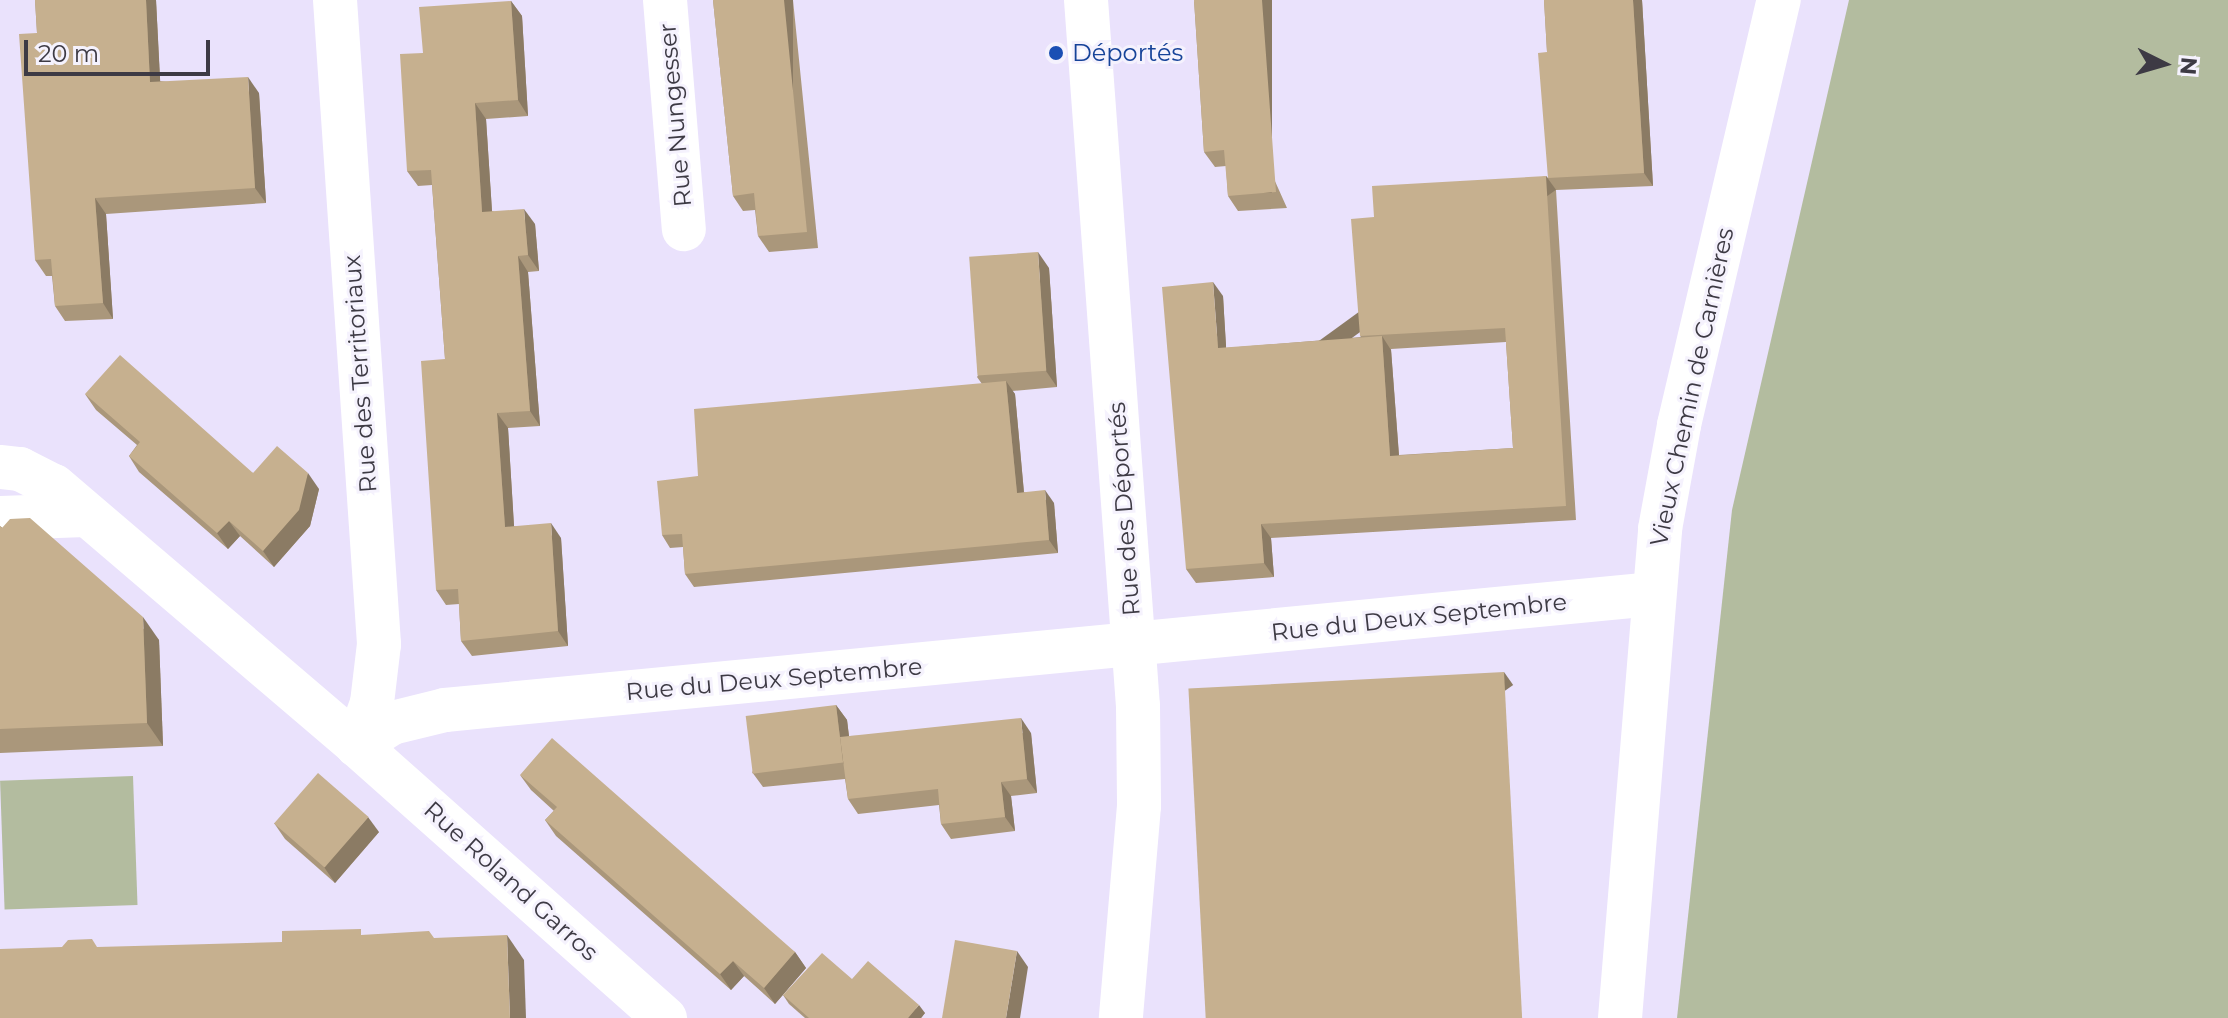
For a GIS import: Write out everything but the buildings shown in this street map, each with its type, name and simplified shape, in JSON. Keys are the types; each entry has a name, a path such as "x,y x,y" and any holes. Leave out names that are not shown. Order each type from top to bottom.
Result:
{"street":[{"name":"Rue des Territoriaux","path":"335,0 379,644 372,703 357,745"},
{"name":"Rue Nungesser","path":"665,0 684,229"},
{"name":"Rue des Déportés","path":"1086,0 1134,646 1139,806 1121,1018"},
{"name":"Vieux Chemin de Carnières","path":"1620,1018 1651,594 1679,425 1779,0"},
{"path":"0,459 0,467 37,476 86,515 357,745"},
{"path":"0,518 86,515"},
{"name":"Rue du Deux Septembre","path":"357,745 392,723 445,710 1651,594"},
{"name":"Rue Roland Garros","path":"357,745 663,1017"}],"green space":[{"path":"1849,0 2228,0 2228,1018 1677,1018 1732,510"},
{"path":"133,776 138,905 5,910 0,781"}],"place":[{"name":"Déportés","path":"1056,53"}]}
